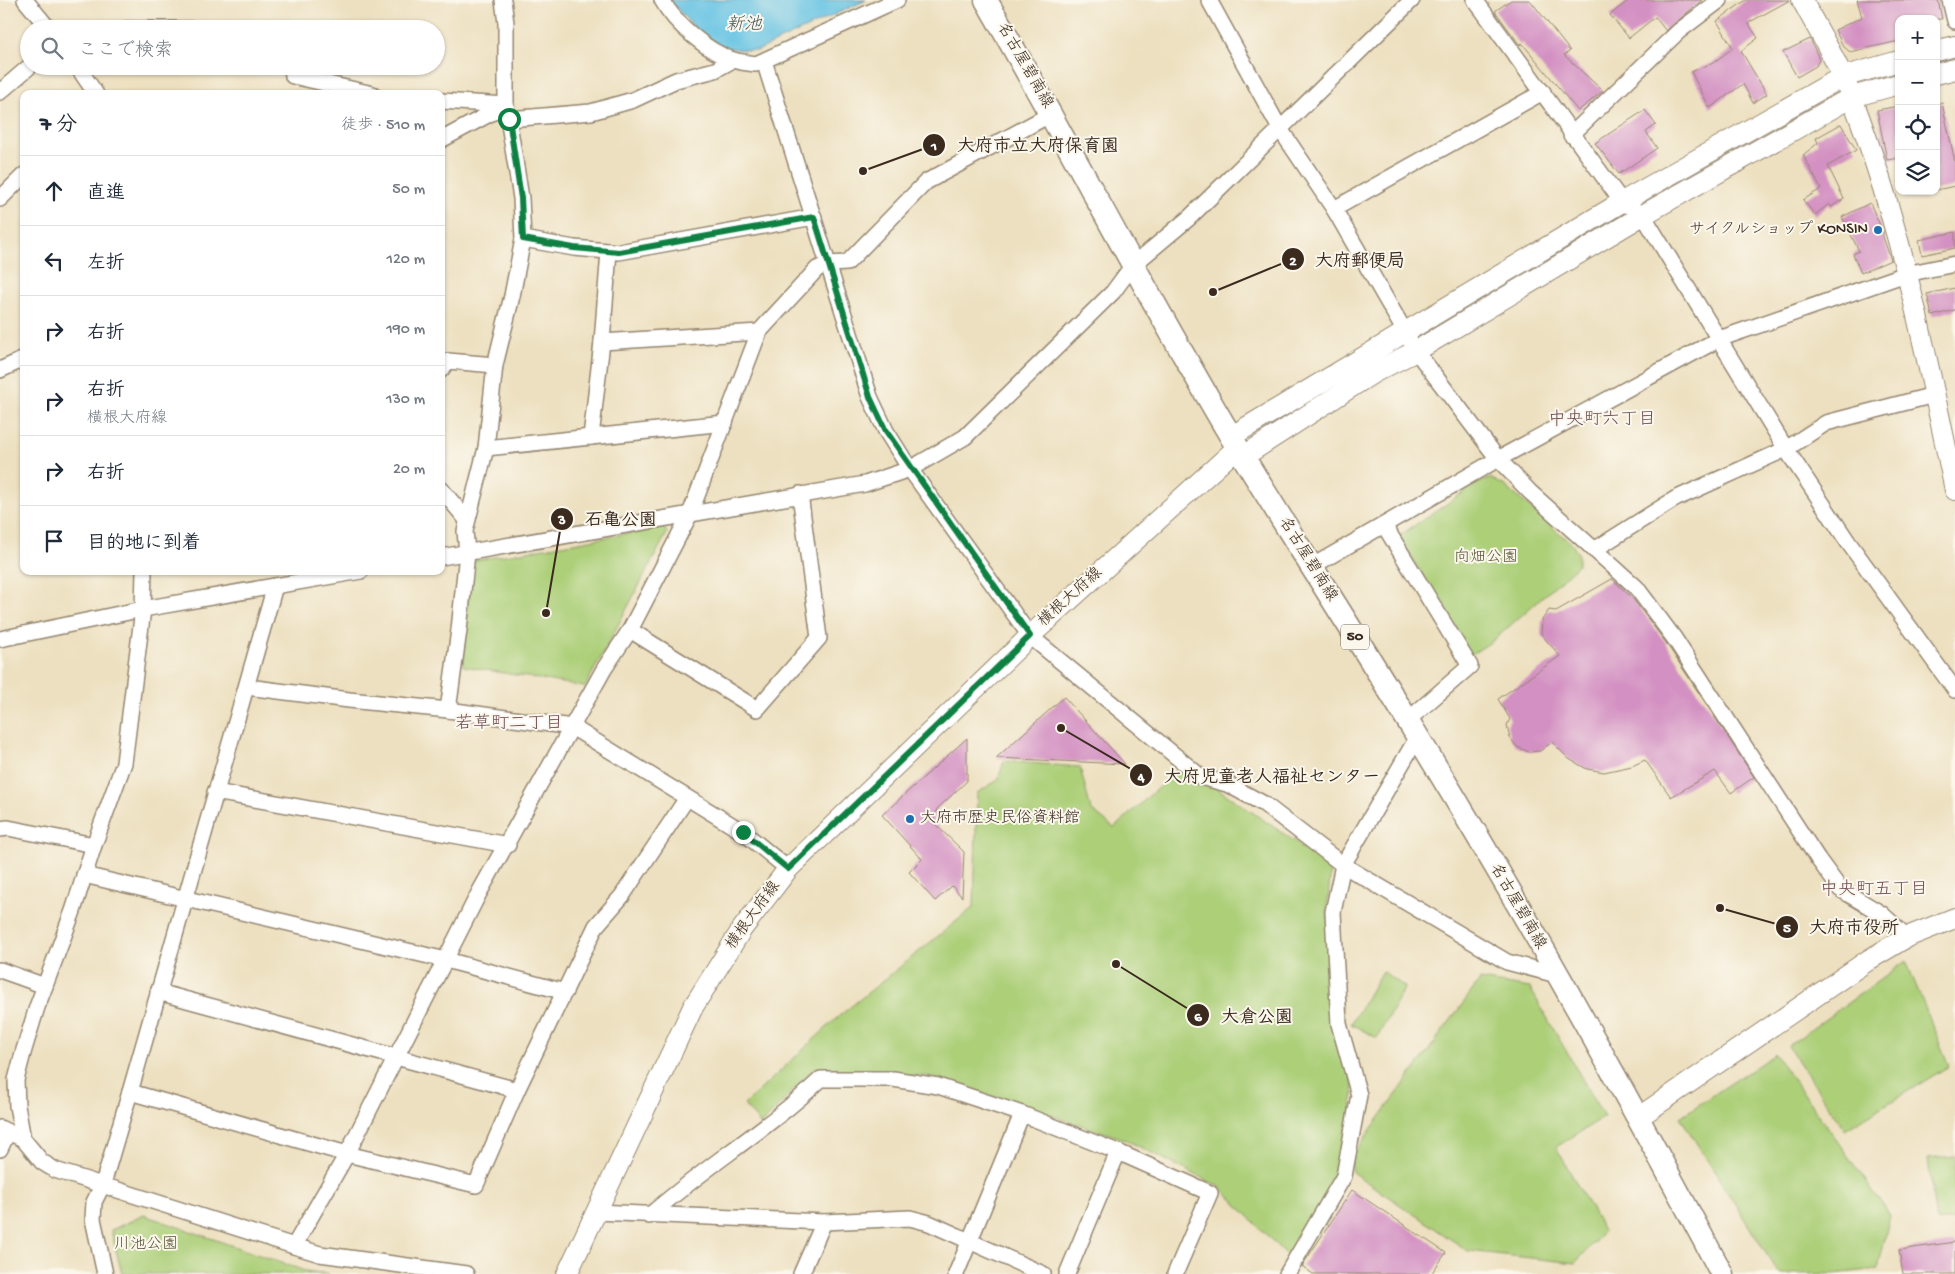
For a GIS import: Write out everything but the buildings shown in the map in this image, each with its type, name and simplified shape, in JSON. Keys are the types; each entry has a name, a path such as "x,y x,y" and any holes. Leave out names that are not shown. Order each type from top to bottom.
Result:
{"main road":[{"name":"名古屋碧南線","path":"986,0 1051,114 1090,190 1238,446 1311,567 1413,728 1557,975 1639,1117 1722,1274"}],"street":[{"path":"25,0 42,20"},
{"path":"448,710 467,553 465,532 486,448 495,365 512,296 523,239 521,198 507,112 506,23 503,0"},
{"path":"662,0 667,10 713,50 733,60 756,64 897,0"},
{"path":"1209,0 1280,129 1334,209 1416,351 1498,460 1530,492 1636,587 1674,638 1818,859 1840,889 1882,914 1906,937"},
{"path":"445,556 865,484 910,469 965,437 1113,292 1133,265 1189,218 1412,0"},
{"path":"1475,0 1543,92 1571,135 1622,202 1643,214 1786,449 1848,542 1955,690"},
{"path":"1571,135 1679,31 1720,0"},
{"path":"1802,0 1852,97 1879,175 1906,274 1955,490"},
{"path":"1950,0 1955,21"},
{"path":"1940,50 1955,46"},
{"path":"445,102 507,112 591,112 633,100 676,80 715,70 733,60"},
{"path":"764,61 870,397 886,431 910,469 1030,636 1201,777 1227,784 1264,804 1343,865 1507,962 1557,975"},
{"path":"1238,446 1405,333 1622,202 1842,77 1895,63"},
{"path":"1940,73 1955,69"},
{"path":"0,92 20,75"},
{"path":"83,75 93,90"},
{"path":"293,75 354,90"},
{"path":"1238,446 1416,351 1643,214 1852,97 1895,85"},
{"path":"1334,209 1543,92"},
{"path":"445,138 507,112"},
{"path":"294,1246 347,1154 479,893 508,845 572,727 630,630 690,514 759,332 817,269 828,264 847,263 926,182 1051,114"},
{"path":"0,199 20,179"},
{"path":"523,239 574,248 610,251 650,247 814,217"},
{"path":"591,437 610,251"},
{"path":"1311,567 1498,460 1719,339 1906,274 1955,264"},
{"path":"602,342 759,332"},
{"path":"0,370 20,360"},
{"path":"445,365 448,361 495,365"},
{"path":"1594,550 1675,499 1786,449 1826,424 1934,395"},
{"path":"486,448 725,423"},
{"name":"横根大府線","path":"568,1274 693,1007 742,929 788,869 1030,636 1238,446"},
{"path":"445,493 468,520"},
{"path":"630,630 757,709 819,638 800,494"},
{"path":"1287,1274 1344,1176 1359,1095 1339,1024 1333,912 1343,865 1413,728 1470,666 1384,525"},
{"path":"23,1139 17,1106 16,1080 44,986 124,763 143,609 144,575"},
{"path":"0,639 143,609 338,575"},
{"path":"104,1274 94,1219 94,1202 103,1184 275,586"},
{"path":"247,687 448,710 572,727 743,832 788,869"},
{"path":"215,792 508,845"},
{"path":"130,1092 347,1154 476,1185 517,1090 596,926 622,896 687,798"},
{"path":"0,829 8,828 94,845"},
{"path":"84,875 446,960 565,992"},
{"path":"1639,1117 1870,959 1906,937 1955,918"},
{"path":"0,970 44,986"},
{"path":"158,992 394,1058 517,1090"},
{"path":"649,1216 672,1195 767,1126 821,1079 893,1079 938,1086 1022,1114 1118,1152 1210,1193 1175,1274"},
{"path":"956,1274 1022,1114"},
{"path":"0,1149 4,1130 23,1139 42,1162 55,1170 294,1246 320,1254 466,1274"},
{"path":"1067,1274 1118,1152"},
{"path":"596,1212 649,1216 824,1222 910,1218 929,1223 1043,1274"},
{"path":"802,1274 824,1222"}],"green space":[{"name":"向畑公園","path":"1490,478 1505,486 1572,544 1578,553 1578,565 1494,640 1469,656 1399,536 1476,484"},
{"path":"664,527 667,533 585,687 463,666 471,561"},
{"path":"1004,761 1080,767 1091,810 1114,828 1183,765 1331,866 1327,911 1354,1094 1340,1173 1289,1258 1220,1187 1124,1139 928,1076 845,1076 814,1068 761,1125 744,1105 838,1017 974,907 977,793 998,780"},
{"path":"1906,961 1949,1066 1845,1130 1788,1046"},
{"path":"1382,971 1405,987 1377,1038 1351,1024"},
{"path":"1480,980 1530,988 1604,1117 1556,1147 1604,1232 1575,1263 1468,1251 1352,1172 1350,1158"},
{"path":"1775,1054 1890,1215 1878,1269 1834,1274 1779,1274 1680,1117"},
{"path":"1955,1156 1955,1219 1936,1222 1928,1159"},
{"name":"川池公園","path":"144,1215 305,1271 329,1274 122,1274 111,1230"}],"water":[{"name":"新池","path":"669,0 866,0 757,51 727,48 701,35"}],"place":[{"name":"大府市立大府保育園","path":"863,171"},
{"name":"サイクルショップ KONSIN","path":"1878,230"},
{"name":"大府郵便局","path":"1213,292"},
{"name":"石亀公園","path":"546,613"},
{"name":"大府児童老人福祉センター","path":"1061,728"},
{"name":"大府市歴史民俗資料館","path":"910,819"},
{"name":"大府市役所","path":"1720,908"},
{"name":"大倉公園","path":"1116,964"}],"district":[{"name":"中央町六丁目","path":"1602,420"},
{"name":"若草町二丁目","path":"509,724"},
{"name":"中央町五丁目","path":"1874,890"}],"route":[{"path":"509,119 521,198 523,239 574,248 619,252 814,217 870,397 886,431 910,469 950,522 1030,636 788,869 743,832"}]}
